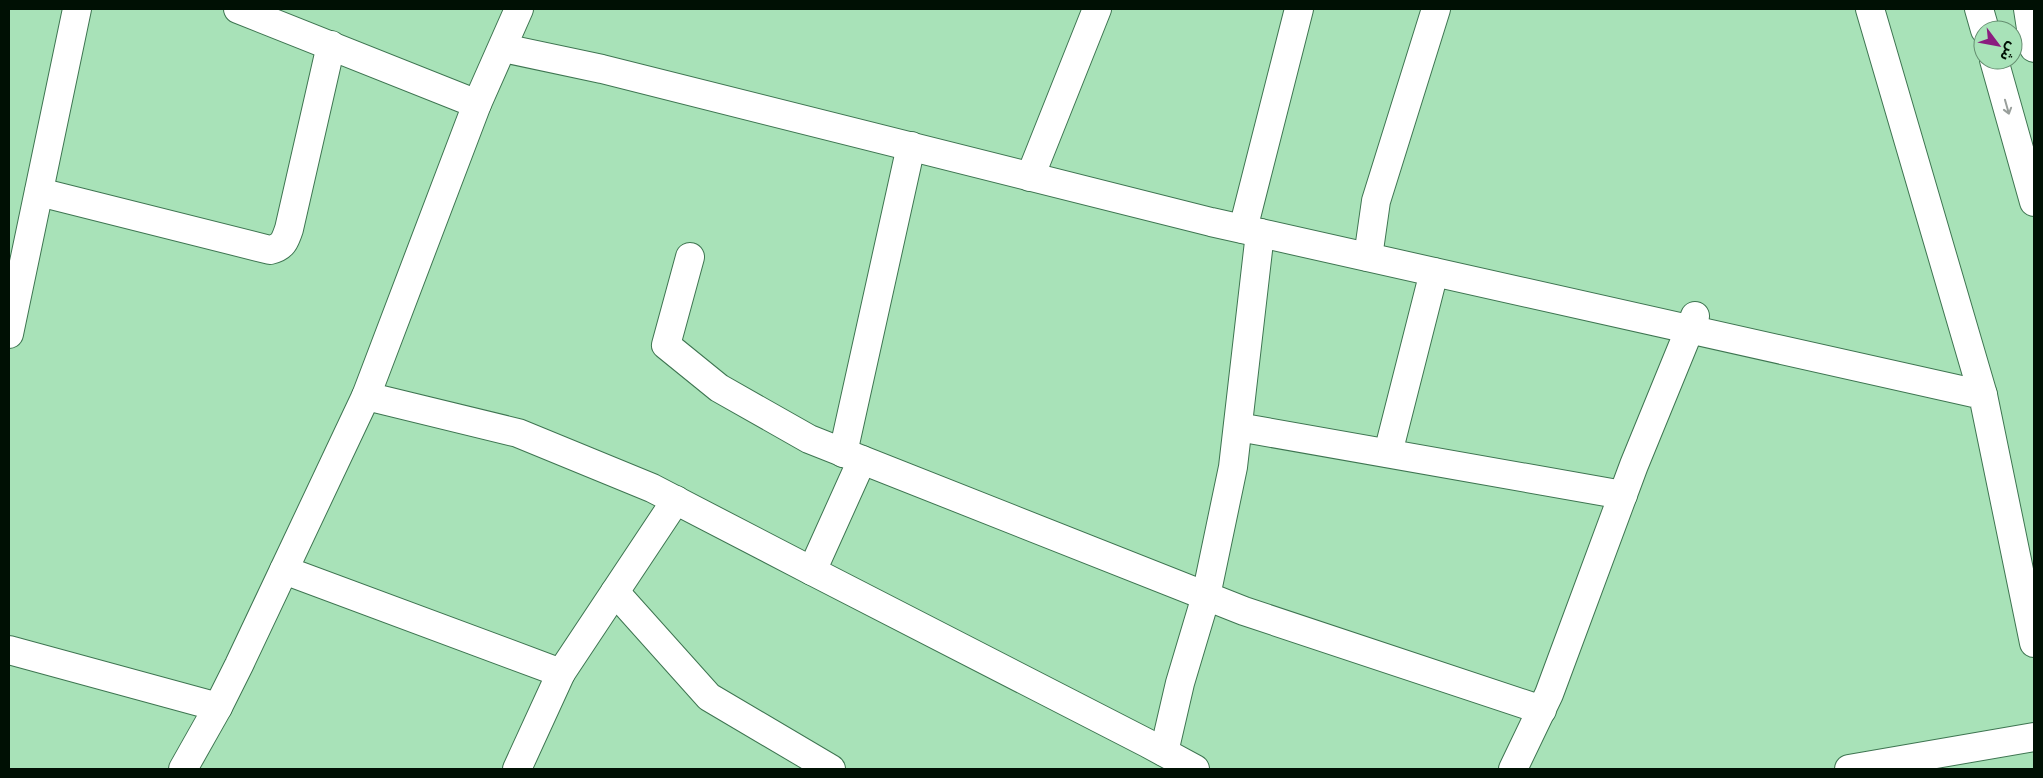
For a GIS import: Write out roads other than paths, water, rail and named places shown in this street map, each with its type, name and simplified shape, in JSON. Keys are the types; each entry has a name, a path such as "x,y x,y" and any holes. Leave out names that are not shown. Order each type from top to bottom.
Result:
{"main road":[{"path":"9,334 77,9"},
{"path":"188,767 366,396 477,104 519,9"},
{"path":"1030,177 1097,9"},
{"path":"1164,752 1180,683 1206,596 1233,467 1238,427 1252,231 1300,9"},
{"path":"1368,257 1376,201 1436,9"},
{"path":"1870,9 1983,395 2034,642"},
{"path":"2028,9 2034,48"},
{"path":"245,10 477,104"},
{"path":"39,192 270,250 280,248 289,229 330,45"},
{"path":"503,48 602,69 1252,231 1434,272 1692,323 1983,395"},
{"path":"1997,70 2034,202"},
{"path":"812,571 852,456 911,146"},
{"path":"690,256 666,345 720,388 809,439 1244,611 1542,710"},
{"path":"1388,453 1434,272"},
{"path":"1513,769 1549,694 1622,495 1692,323"},
{"path":"366,396 518,433 652,488 1194,769"},
{"path":"1238,427 1622,495"},
{"path":"517,769 561,673 676,500"},
{"path":"284,570 561,673"},
{"path":"615,592 709,697 831,769"},
{"path":"9,650 218,707"},
{"path":"1849,769 2034,737"}]}
